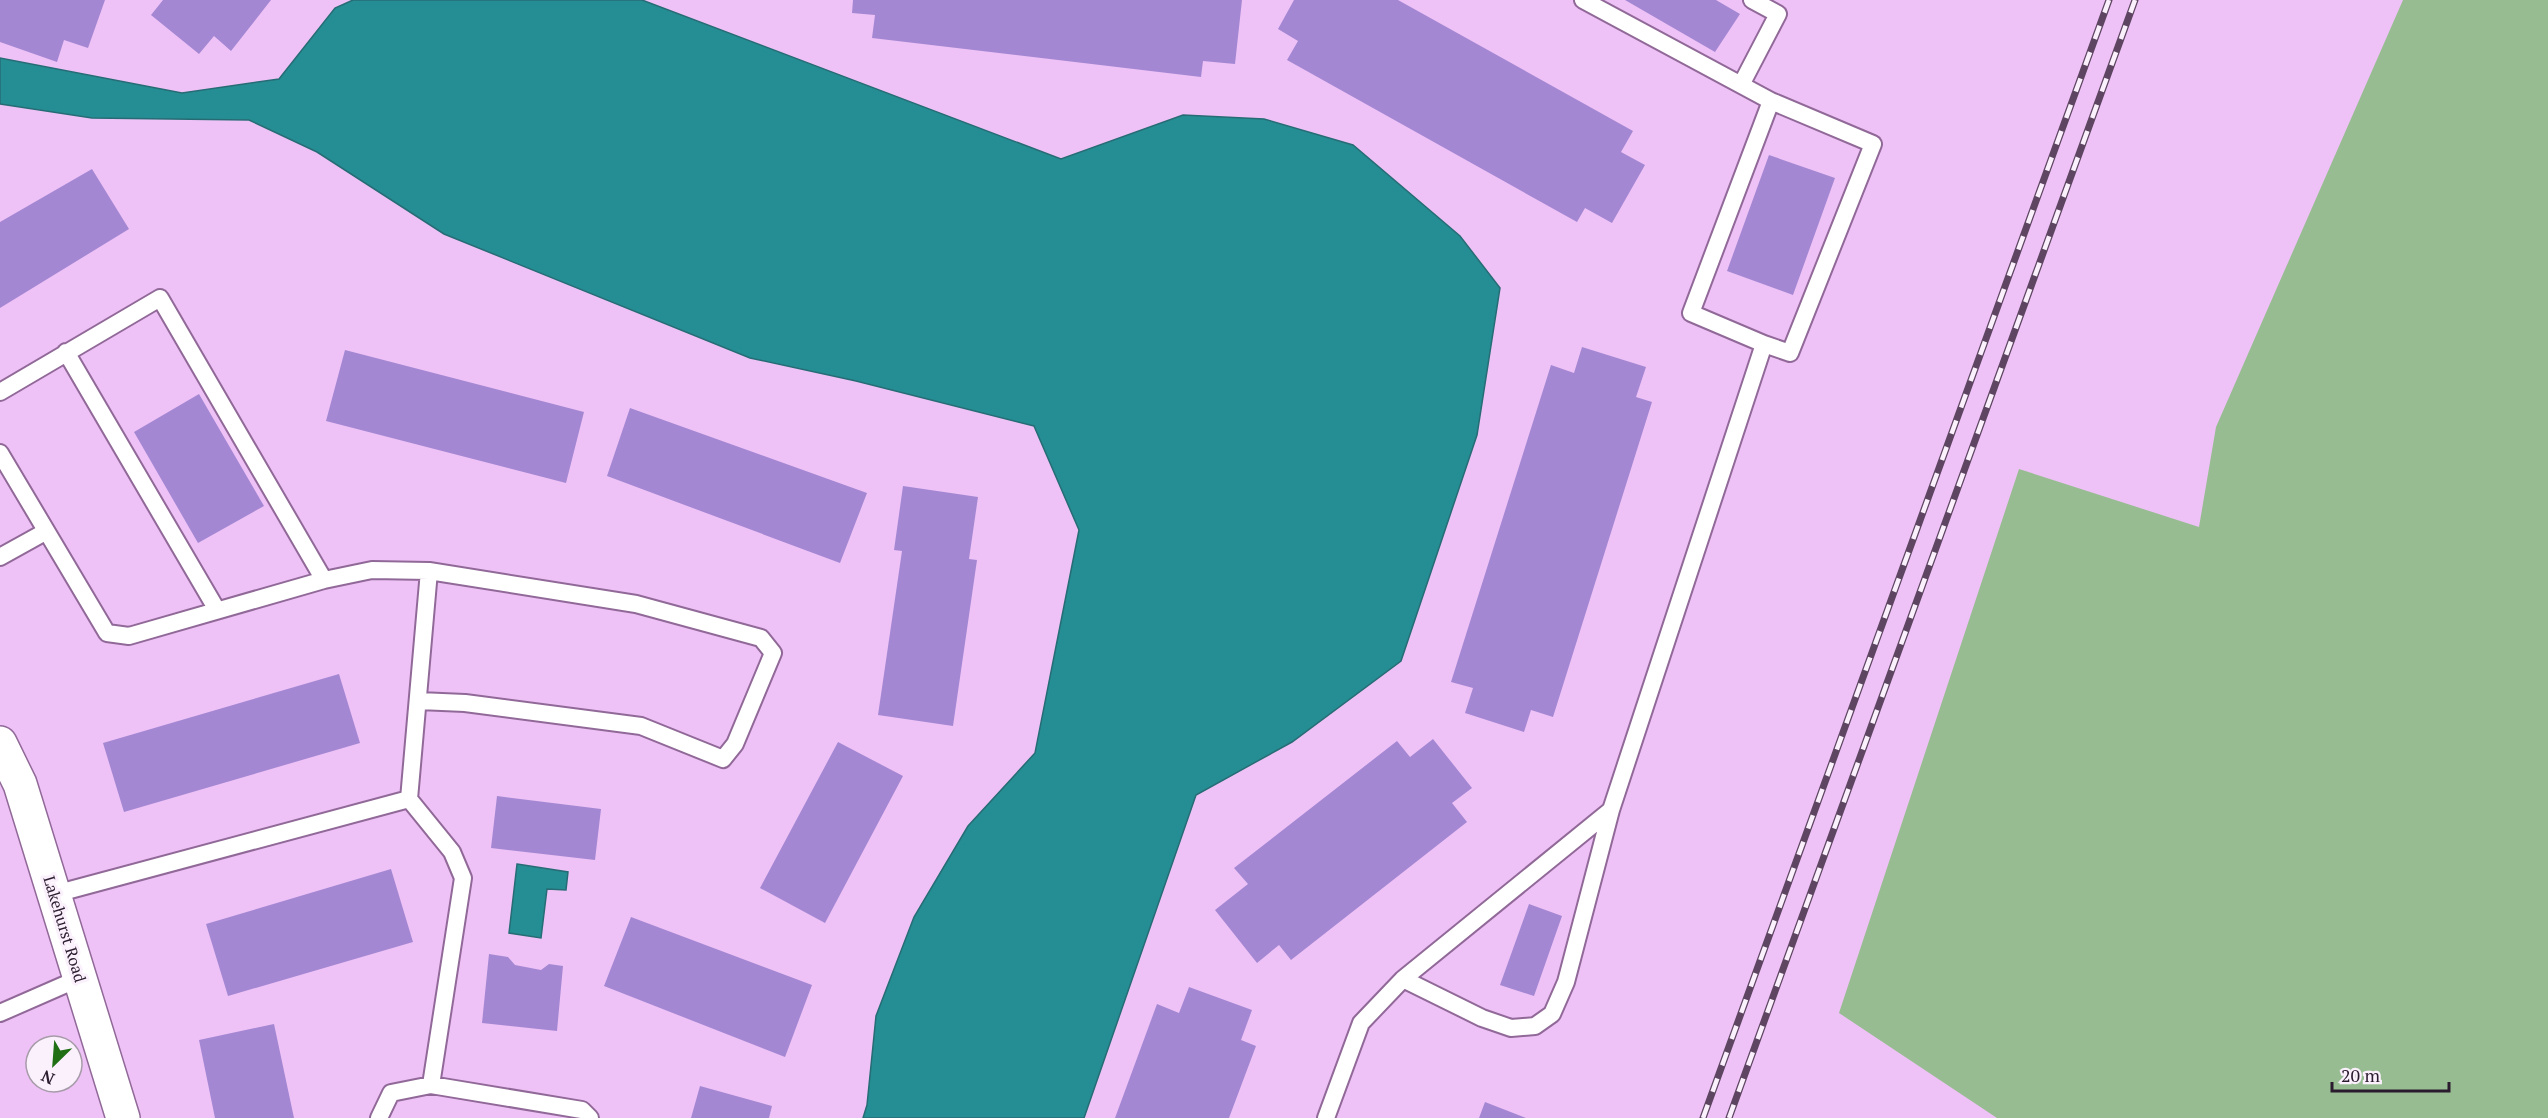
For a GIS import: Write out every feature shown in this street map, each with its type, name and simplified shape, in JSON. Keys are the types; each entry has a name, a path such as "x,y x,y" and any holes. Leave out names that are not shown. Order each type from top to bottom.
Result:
{"street":[{"name":"Lakehurst Road","path":"0,742 20,784 123,1118"}],"lane":[{"path":"1583,0 1771,101 1873,144 1790,353 1691,313 1771,101"},
{"path":"1741,85 1778,14 1752,0"},
{"path":"0,392 160,298 324,580"},
{"path":"1403,979 1482,1018 1511,1028 1535,1026 1552,1014 1566,982 1611,810 1764,344"},
{"path":"66,352 217,610"},
{"path":"0,453 107,633 129,636 324,580 372,570 429,571 636,604 762,638 773,653 735,744 723,759 641,726 465,703 419,701"},
{"path":"0,557 45,532"},
{"path":"429,571 409,800 452,852 463,878 431,1086"},
{"path":"55,894 409,800"},
{"path":"1326,1118 1361,1023 1403,979 1611,810"},
{"path":"0,1013 80,978"},
{"path":"379,1118 391,1093 431,1086 582,1110 590,1118"}],"shaded area":[{"path":"353,0 642,0 1061,159 1183,115 1264,119 1353,145 1460,236 1500,288 1477,435 1401,661 1292,742 1196,795 1084,1118 863,1118 867,1105 876,1016 914,917 968,826 1035,753 1079,530 1034,426 856,381 750,358 444,234 317,152 249,120 92,118 0,104 0,58 182,93 279,79 335,8"},
{"path":"2403,0 2548,0 2548,1118 1997,1118 1839,1013 2019,469 2199,527 2216,427"},
{"path":"517,864 568,872 566,890 547,889 541,938 509,933"}],"building":[{"path":"0,0 105,0 88,48 64,40 57,62 0,42"},
{"path":"163,0 271,0 231,51 214,36 199,54 151,15"},
{"path":"853,0 1242,0 1235,64 1203,61 1201,77 872,38 875,15 852,13"},
{"path":"1294,0 1398,0 1633,131 1621,152 1645,165 1612,223 1585,208 1577,222 1287,60 1298,41 1278,29"},
{"path":"1625,0 1716,0 1740,14 1715,52"},
{"path":"1769,155 1835,178 1793,295 1727,271"},
{"path":"92,169 129,229 0,308 0,222"},
{"path":"1582,347 1646,367 1636,397 1652,402 1553,717 1531,710 1524,732 1465,713 1473,688 1451,682 1551,365 1574,373"},
{"path":"345,350 584,412 566,483 326,421"},
{"path":"199,394 264,506 198,543 134,432"},
{"path":"630,408 867,493 840,563 607,476"},
{"path":"903,486 978,497 969,559 977,560 953,726 878,715 902,551 894,550"},
{"path":"339,674 360,743 124,812 103,743"},
{"path":"1433,739 1472,788 1452,803 1467,822 1291,960 1279,945 1257,963 1215,910 1248,884 1234,868 1397,741 1410,757"},
{"path":"838,742 903,776 825,923 760,888"},
{"path":"497,796 601,809 595,860 491,848"},
{"path":"391,869 413,942 228,996 206,924"},
{"path":"1529,904 1562,916 1534,996 1500,985"},
{"path":"631,917 812,985 785,1057 604,986"},
{"path":"489,954 508,957 515,965 541,970 549,964 563,966 557,1031 482,1023"},
{"path":"1189,987 1252,1010 1241,1040 1256,1046 1229,1118 1115,1118 1157,1004 1179,1013"},
{"path":"274,1024 294,1118 215,1118 199,1040"},
{"path":"700,1086 772,1106 769,1118 691,1118"},
{"path":"1485,1102 1526,1118 1479,1118"}],"railway":[{"path":"1703,1118 2109,0"},
{"path":"1729,1118 2135,0"}]}
